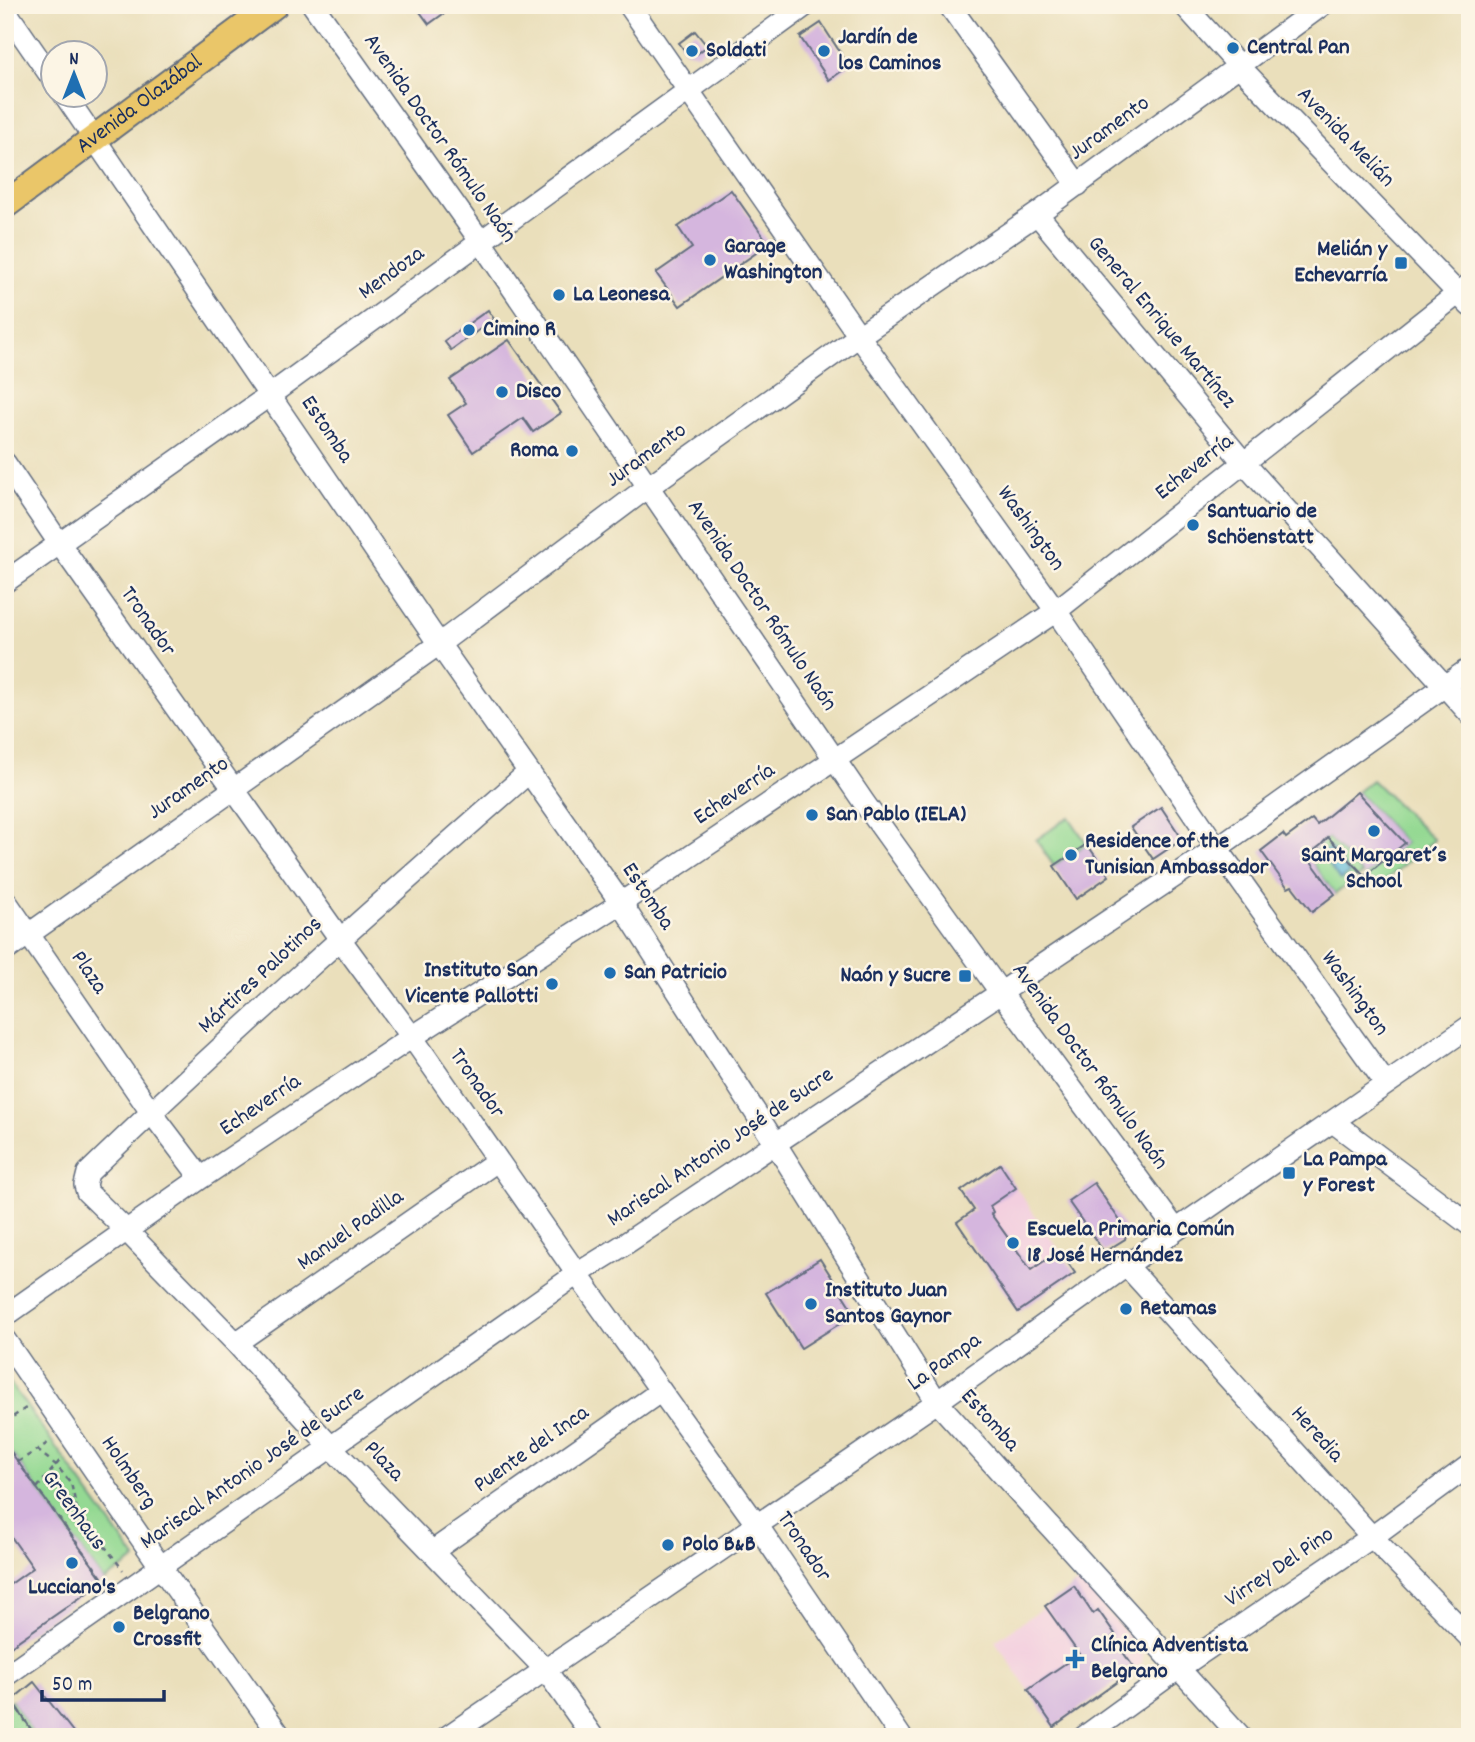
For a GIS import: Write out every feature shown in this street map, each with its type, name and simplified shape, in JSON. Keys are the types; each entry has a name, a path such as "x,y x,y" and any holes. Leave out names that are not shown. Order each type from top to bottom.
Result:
{"main road":[{"name":"Avenida Olazábal","path":"5,205 274,5"}],"street":[{"name":"Avenida Doctor Rómulo Naón","path":"313,5 481,242 834,760 1176,1230"},
{"name":"Washington","path":"629,5 859,336 1056,611 1217,848 1386,1084"},
{"name":"Mendoza","path":"5,582 270,395 806,5"},
{"path":"949,5 1078,185"},
{"name":"Avenida Melián","path":"1184,5 1239,66 1466,294"},
{"name":"Juramento","path":"5,951 439,644 648,487 859,336 1078,185 1322,5"},
{"path":"5,10 38,58"},
{"name":"Estomba","path":"74,108 439,644 621,903 937,1402 1241,1737"},
{"name":"General Enrique Martínez","path":"1037,214 1244,463 1470,714"},
{"name":"Echeverría","path":"5,1316 201,1178 412,1037 621,903 1056,611 1466,294"},
{"name":"Tronador","path":"5,463 59,543 757,1525 901,1737"},
{"name":"Mariscal Antonio José de Sucre","path":"5,1676 577,1274 1217,848 1470,668"},
{"name":"Mártires Palotinos","path":"127,1231 87,1192 85,1185 88,1173 340,939 529,772"},
{"name":"Plaza","path":"5,900 201,1178"},
{"name":"La Pampa","path":"447,1737 937,1402 1126,1265 1470,1026"},
{"path":"1333,1122 1470,1225"},
{"name":"Manuel Padilla","path":"236,1343 497,1161"},
{"name":"Plaza","path":"127,1231 545,1669 593,1737"},
{"name":"Heredia","path":"1126,1265 1372,1537 1470,1638"},
{"name":"Holmberg","path":"5,1340 281,1737"},
{"name":"Puente del Inca","path":"433,1551 661,1391"},
{"name":"Virrey Del Pino","path":"1084,1737 1179,1668 1372,1537 1470,1465"}],"path":[{"path":"5,1422 44,1396"},
{"path":"5,1408 12,1418"},
{"path":"19,1462 37,1450 71,1436"},
{"path":"37,1488 56,1465 71,1436"},
{"name":"Greenhaus","path":"5,1444 116,1597"},
{"name":"Greenhaus","path":"37,1450 56,1465 71,1483 77,1510 134,1584"},
{"path":"5,1691 36,1737"},
{"path":"5,1718 18,1737"}],"shaded area":[{"name":"Escuela Primaria Común 18 José Hernández","path":"1000,1164 1075,1273 1018,1312 957,1222 974,1210 961,1191"},
{"name":"Clínica Adventista Belgrano","path":"1081,1581 1143,1653 1142,1664 1054,1727 995,1641"}],"green space":[{"path":"1372,780 1434,840 1376,888 1365,876 1405,843 1357,792"},
{"path":"1069,817 1087,844 1054,866 1036,840"},
{"path":"1328,837 1362,874 1335,894 1307,856","holes":["1329,848 1349,873 1341,879 1321,854"]},
{"path":"5,1376 136,1559 104,1581 5,1444"},
{"path":"12,1700 36,1737 5,1737 5,1705"}],"water":[{"path":"1330,847 1349,873 1340,880 1321,854"}],"building":[{"path":"415,5 448,5 450,9 429,24"},
{"name":"Jardín de los Caminos","path":"821,23 849,66 829,80 800,37"},
{"path":"695,31 707,46 697,54 685,51 679,43"},
{"name":"Garage Washington","path":"731,190 769,244 680,306 656,273 692,248 678,227"},
{"name":"Cimino R","path":"488,310 494,319 451,350 444,341"},
{"name":"Disco","path":"509,340 561,413 533,432 523,418 473,452 448,415 466,403 450,380"},
{"path":"1357,792 1405,843 1365,876 1328,837 1307,856 1335,894 1312,912 1292,886 1288,888 1261,851 1283,834 1286,838 1312,819 1317,825"},
{"path":"1161,807 1181,837 1180,841 1153,859 1131,827"},
{"path":"1087,844 1109,876 1076,899 1054,866"},
{"name":"Escuela Primaria Común 18 José Hernández","path":"1000,1164 1016,1188 990,1206 993,1212 991,1214 1031,1270 1061,1253 1075,1273 1018,1312 957,1222 974,1210 961,1191"},
{"path":"1094,1183 1127,1231 1125,1239 1104,1252 1068,1201"},
{"name":"Instituto Juan Santos Gaynor","path":"820,1259 855,1314 801,1348 766,1293"},
{"path":"5,1444 104,1581 5,1650 5,1588 33,1568 5,1528"},
{"path":"1074,1586 1093,1614 1098,1610 1115,1634 1112,1637 1135,1669 1054,1727 1028,1689 1079,1654 1045,1606"},
{"path":"34,1682 77,1737 36,1737 12,1700"}],"place":[{"name":"Central Pan","path":"1233,48"},
{"name":"Soldati","path":"692,51"},
{"name":"Jardín de los Caminos","path":"824,51"},
{"name":"Garage Washington","path":"710,260"},
{"name":"Melián y Echevarría","path":"1401,263"},
{"name":"La Leonesa","path":"559,295"},
{"name":"Cimino R","path":"469,330"},
{"name":"Disco","path":"502,392"},
{"name":"Roma","path":"572,451"},
{"name":"Santuario de Schöenstatt","path":"1193,525"},
{"name":"San Pablo (IELA)","path":"812,815"},
{"name":"Saint Margaret´s School","path":"1374,831"},
{"name":"Residence of the Tunisian Ambassador","path":"1071,855"},
{"name":"San Patricio","path":"610,973"},
{"name":"Naón y Sucre","path":"965,976"},
{"name":"Instituto San Vicente Pallotti","path":"552,984"},
{"name":"La Pampa y Forest","path":"1289,1173"},
{"name":"Escuela Primaria Común 18 José Hernández","path":"1013,1243"},
{"name":"Instituto Juan Santos Gaynor","path":"811,1304"},
{"name":"Retamas","path":"1126,1309"},
{"name":"Polo B&B","path":"668,1545"},
{"name":"Lucciano's","path":"72,1563"},
{"name":"Belgrano Crossfit","path":"119,1627"},
{"name":"Clínica Adventista Belgrano","path":"1075,1659"}]}
